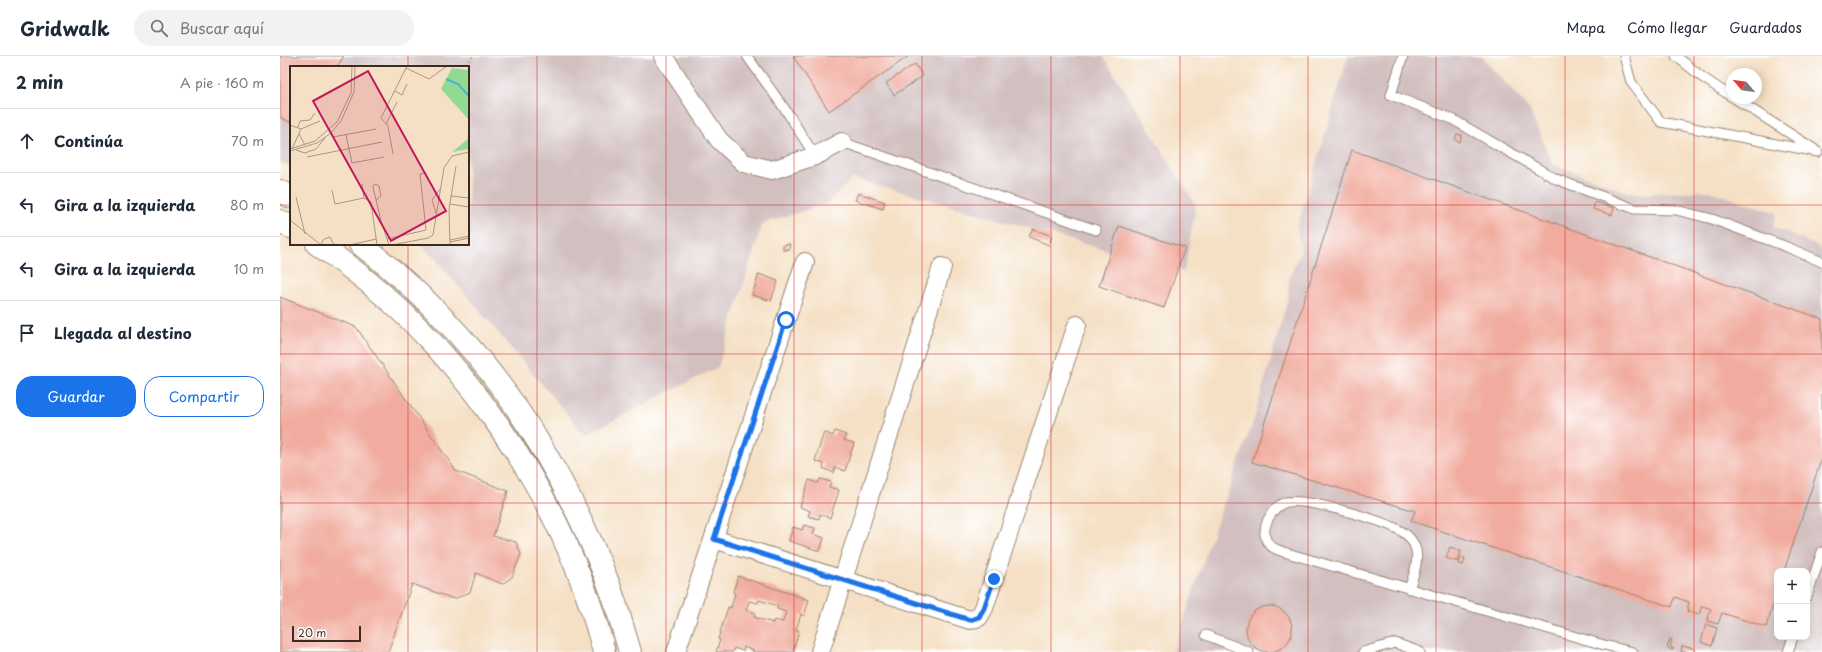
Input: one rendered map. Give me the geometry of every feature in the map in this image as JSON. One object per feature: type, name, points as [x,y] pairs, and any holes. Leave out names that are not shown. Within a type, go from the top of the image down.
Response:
[{"type":"main road","points":[[280,190],[290,197]]},
{"type":"main road","points":[[280,221],[290,226]]},
{"type":"main road","points":[[319,245],[337,257],[391,301],[448,360],[497,423],[534,481],[571,556],[597,623],[604,652]]},
{"type":"main road","points":[[361,245],[396,272],[445,318],[496,378],[542,446],[584,526],[608,581],[630,652]]},
{"type":"street","points":[[663,56],[719,140],[744,163],[772,170],[815,156],[842,142]]},
{"type":"street","points":[[676,652],[805,262]]},
{"type":"street","points":[[820,652],[942,267]]},
{"type":"street","points":[[714,539],[970,620],[979,617],[984,608],[1077,325]]},
{"type":"lane","points":[[747,56],[789,115],[815,156]]},
{"type":"lane","points":[[1403,56],[1390,95],[1452,119],[1556,179],[1635,209],[1676,210],[1712,219],[1787,247],[1822,262]]},
{"type":"lane","points":[[1624,56],[1631,82],[1661,122],[1820,153]]},
{"type":"lane","points":[[1676,56],[1702,77],[1726,92]]},
{"type":"lane","points":[[1744,104],[1820,153]]},
{"type":"lane","points":[[842,142],[1096,230]]},
{"type":"lane","points":[[1409,589],[1416,558],[1416,549],[1412,541],[1405,533],[1391,526],[1302,501],[1287,502],[1278,506],[1268,519],[1265,530],[1266,538],[1270,545],[1277,550],[1409,589],[1604,645],[1633,652]]},
{"type":"lane","points":[[1810,587],[1822,552]]},
{"type":"lane","points":[[1206,635],[1250,652]]},
{"type":"lane","points":[[1788,652],[1792,640]]},
{"type":"lane","points":[[1363,652],[1395,643],[1420,652]]},
{"type":"path","points":[[465,66],[473,56]]},
{"type":"shaded area","points":[[280,56],[1103,56],[1196,205],[1184,272],[853,178],[828,203],[762,224],[718,367],[585,435],[432,255],[420,245],[469,245],[469,66],[290,66],[290,167],[280,162]]},
{"type":"shaded area","points":[[1348,56],[1481,56],[1529,109],[1553,164],[1632,194],[1709,191],[1777,213],[1773,226],[1822,249],[1822,652],[1173,652],[1208,547],[1254,419],[1288,298],[1289,279],[1301,250],[1297,228]]},
{"type":"building","points":[[280,56],[344,56],[338,66],[290,66],[290,122],[280,117]]},
{"type":"building","points":[[793,56],[909,56],[829,111]]},
{"type":"building","points":[[915,64],[923,76],[894,95],[886,83]]},
{"type":"building","points":[[1457,134],[1462,135],[1460,142],[1455,140]]},
{"type":"building","points":[[1352,150],[1822,319],[1822,457],[1785,568],[1774,568],[1774,602],[1766,627],[1722,613],[1718,624],[1707,621],[1711,609],[1702,606],[1699,615],[1687,611],[1689,602],[1675,597],[1672,607],[1411,521],[1415,511],[1252,462]]},
{"type":"building","points":[[858,193],[885,202],[883,209],[855,200]]},
{"type":"building","points":[[1595,202],[1614,208],[1612,215],[1593,209]]},
{"type":"building","points":[[1119,226],[1185,248],[1164,308],[1099,286]]},
{"type":"building","points":[[1033,229],[1052,236],[1049,245],[1029,237]]},
{"type":"building","points":[[790,244],[789,249],[783,250],[783,245]]},
{"type":"building","points":[[759,274],[778,281],[771,301],[752,295]]},
{"type":"building","points":[[280,297],[356,327],[456,471],[508,491],[493,536],[516,542],[521,554],[512,577],[502,584],[476,573],[470,592],[454,599],[412,584],[388,652],[280,652]]},
{"type":"building","points":[[835,431],[846,435],[844,440],[854,443],[845,471],[835,467],[834,473],[823,468],[824,464],[815,461],[824,432],[833,436]]},
{"type":"building","points":[[820,479],[831,482],[829,487],[839,490],[830,518],[820,514],[819,519],[808,516],[810,511],[800,507],[809,480],[818,483]]},
{"type":"building","points":[[804,525],[815,528],[813,534],[824,538],[820,551],[789,541],[793,527],[802,530]]},
{"type":"building","points":[[1450,547],[1461,551],[1458,562],[1446,558]]},
{"type":"building","points":[[1461,557],[1465,558],[1463,565],[1459,564]]},
{"type":"building","points":[[738,576],[809,600],[804,616],[801,614],[796,630],[799,631],[793,652],[753,652],[754,651],[744,647],[743,651],[734,648],[733,652],[716,652],[720,640],[718,639],[728,607],[731,608],[735,593],[733,592]],"holes":[[[759,600],[778,606],[777,609],[786,612],[783,622],[774,620],[773,623],[754,617],[755,613],[746,610],[749,601],[758,603]]]},
{"type":"building","points":[[1269,606],[1282,610],[1288,616],[1292,629],[1288,642],[1282,648],[1269,652],[1256,648],[1250,642],[1246,629],[1250,616],[1256,610]]},
{"type":"building","points":[[1706,624],[1717,628],[1712,646],[1701,642]]},
{"type":"building","points":[[1670,639],[1672,640],[1670,647],[1673,648],[1673,650],[1667,648]]},
{"type":"building","points":[[1682,646],[1695,649],[1694,652],[1681,652]]},
{"type":"route","points":[[786,320],[714,539],[970,620],[979,617],[984,608],[994,579]]}]
